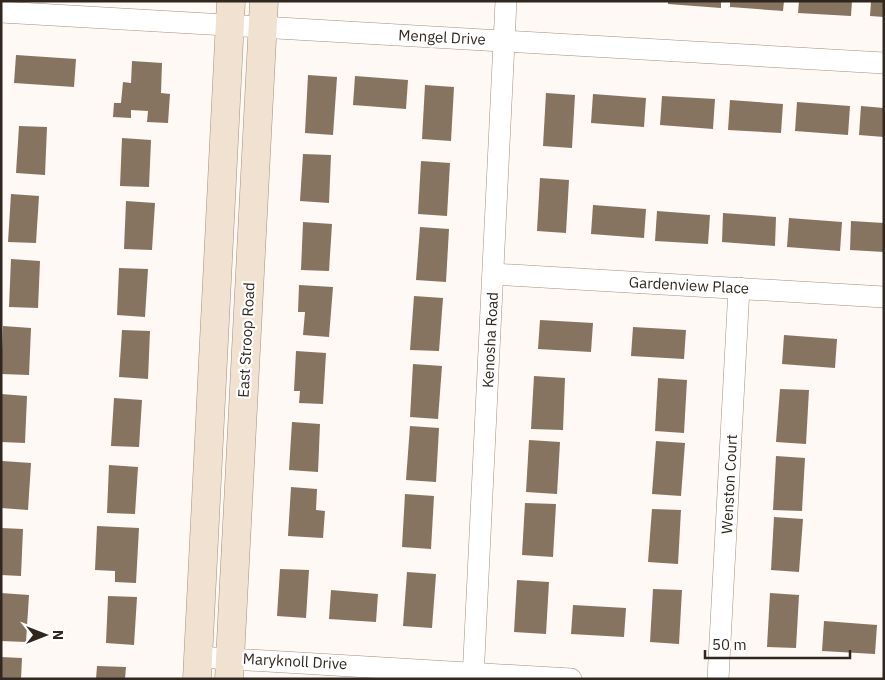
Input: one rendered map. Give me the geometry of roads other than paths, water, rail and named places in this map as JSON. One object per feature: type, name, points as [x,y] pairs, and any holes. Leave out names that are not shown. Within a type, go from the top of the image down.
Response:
[{"type":"main road","points":[[197,668],[230,13]]},
{"type":"main road","name":"East Stroop Road","points":[[229,668],[264,14]]},
{"type":"street","name":"Kenosha Road","points":[[473,676],[506,1]]},
{"type":"street","name":"Mengel Drive","points":[[1,12],[264,14],[504,41],[884,63]]},
{"type":"street","name":"Gardenview Place","points":[[493,274],[884,297]]},
{"type":"street","name":"Wenston Court","points":[[718,679],[739,288]]},
{"type":"street","name":"Maryknoll Drive","points":[[197,668],[571,679]]}]
